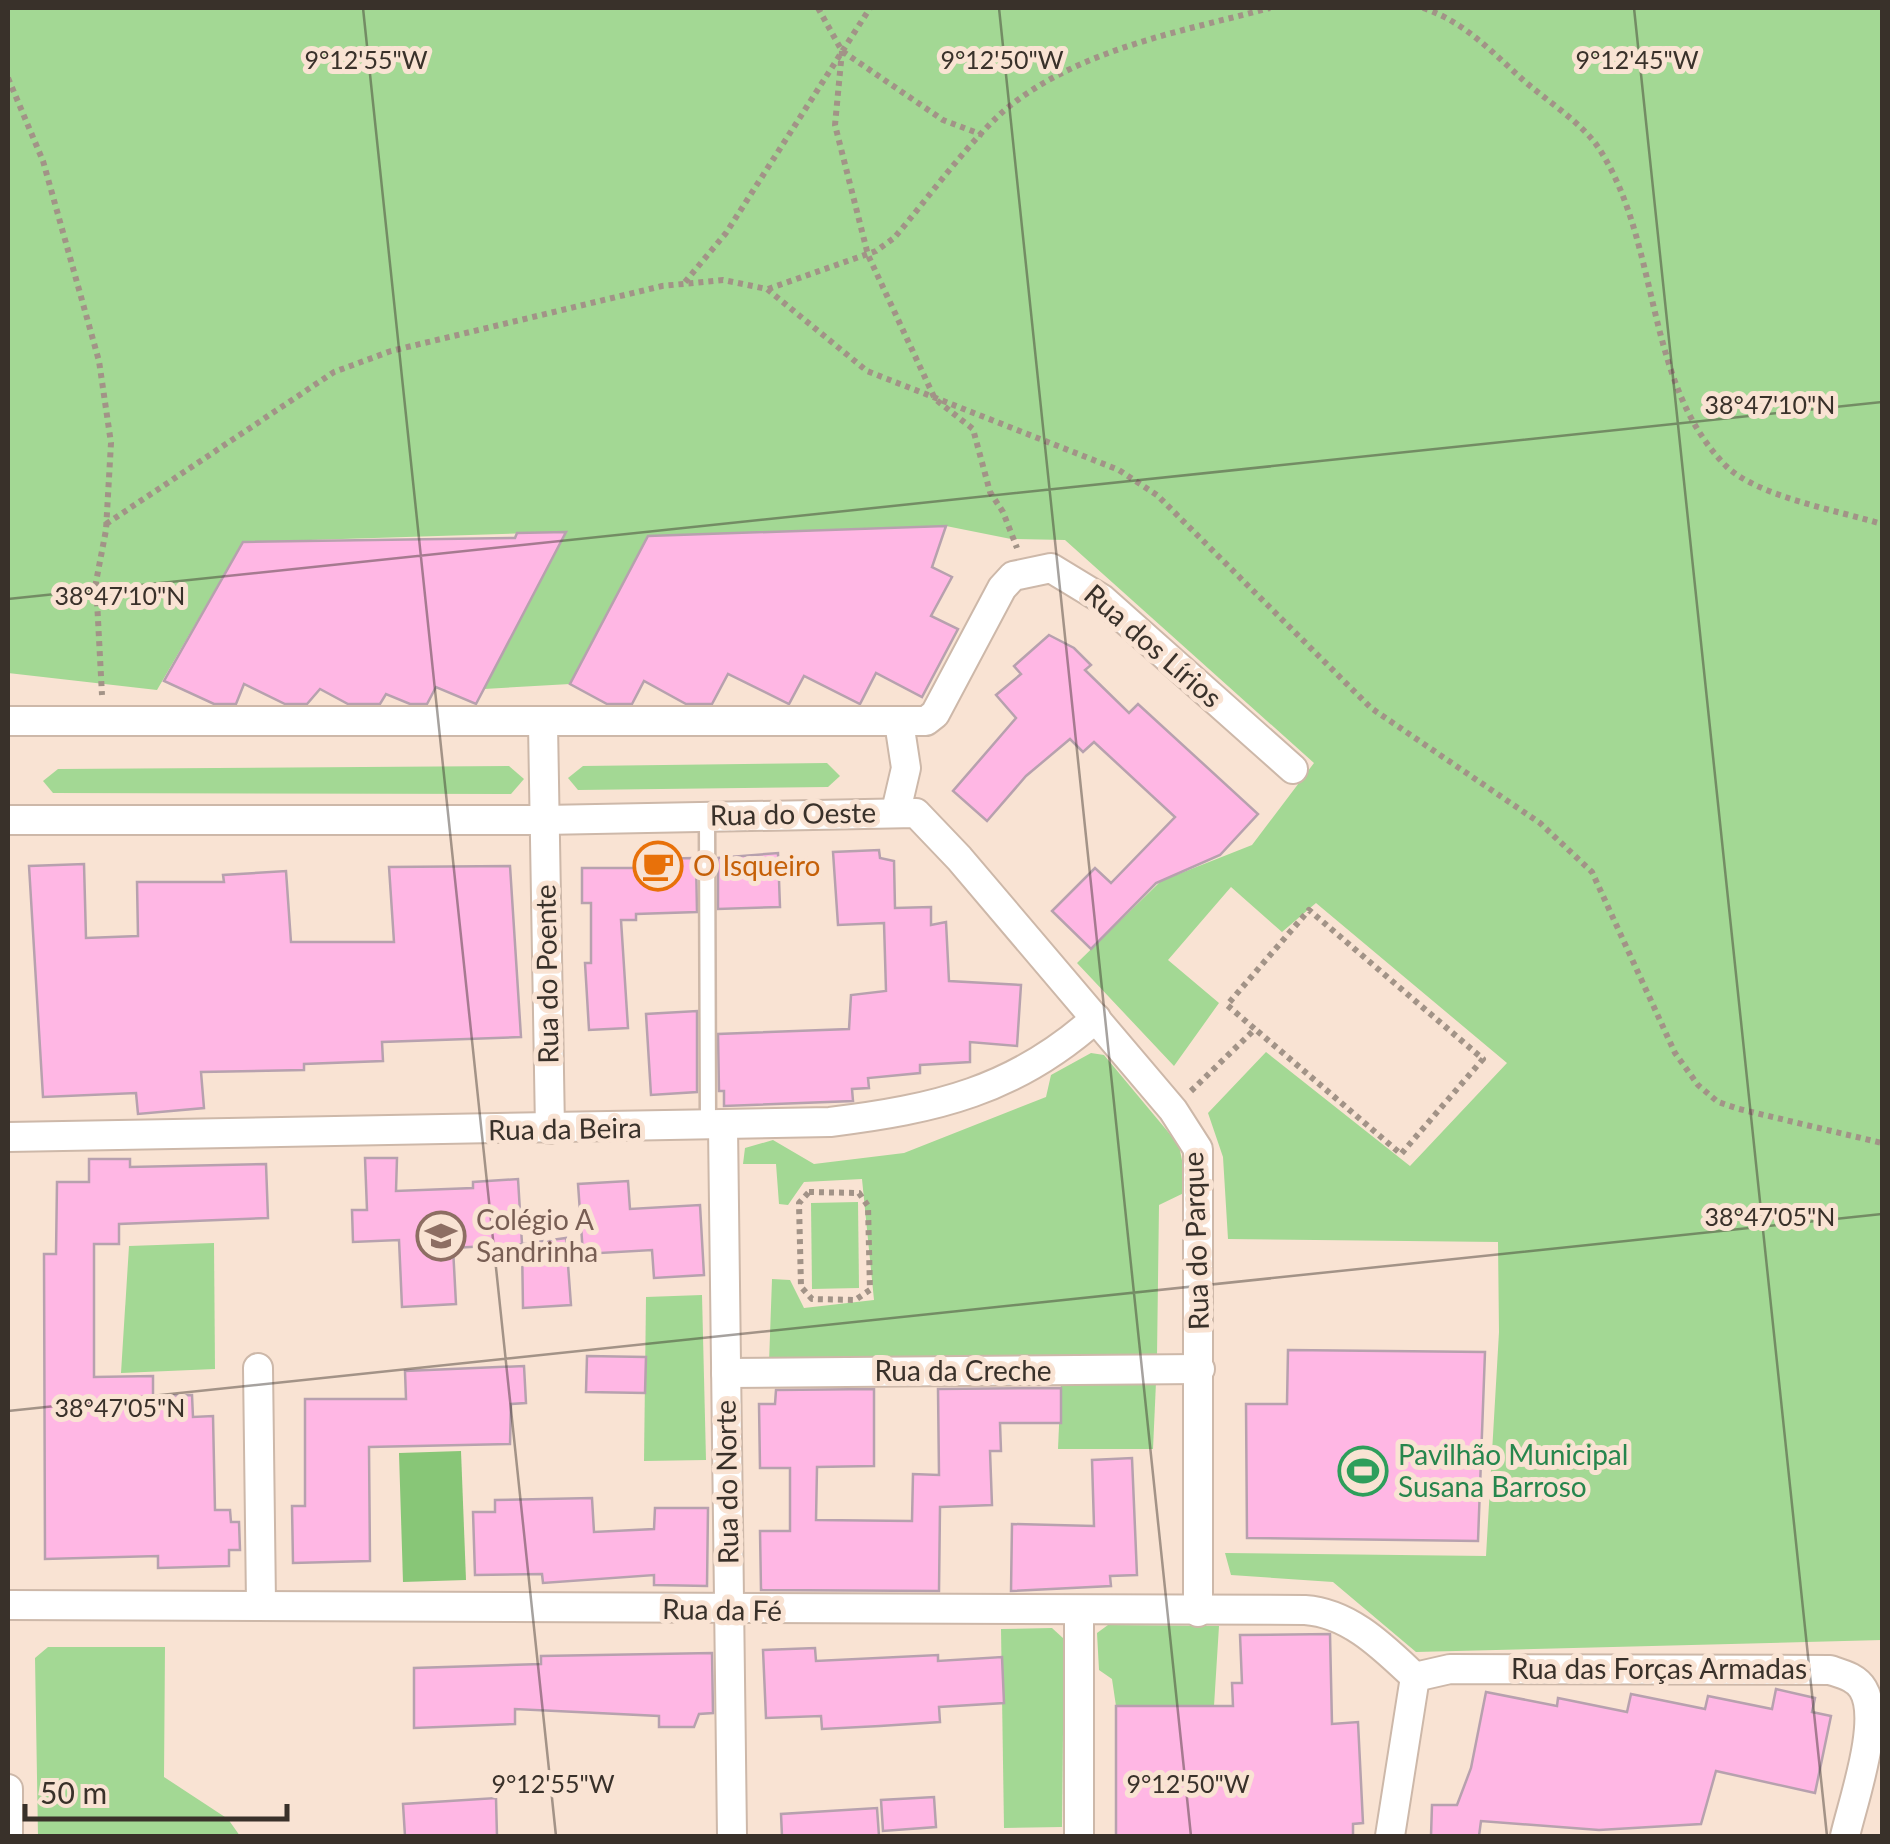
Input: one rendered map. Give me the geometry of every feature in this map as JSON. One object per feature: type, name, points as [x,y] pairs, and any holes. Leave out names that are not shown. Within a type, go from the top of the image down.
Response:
[{"type":"street","name":"Rua dos Lírios","points":[[1026,572],[1051,568],[1102,599],[1293,769]]},
{"type":"street","points":[[8,721],[926,721],[936,714],[1002,588],[1013,576],[1026,572]]},
{"type":"street","name":"Rua do Oeste","points":[[8,820],[544,820],[896,811],[906,768],[899,722]]},
{"type":"street","points":[[543,724],[544,820]]},
{"type":"street","name":"Rua do Parque","points":[[896,811],[916,813],[932,828],[1173,1110],[1198,1149],[1198,1612]]},
{"type":"street","name":"Rua do Poente","points":[[544,820],[550,1128]]},
{"type":"street","name":"Rua da Beira","points":[[8,1137],[830,1122],[948,1102],[1040,1062],[1096,1018]]},
{"type":"street","name":"Rua do Norte","points":[[716,1127],[726,1373],[732,1836]]},
{"type":"street","points":[[258,1368],[261,1603]]},
{"type":"street","name":"Rua da Creche","points":[[726,1373],[1200,1369]]},
{"type":"street","name":"Rua da Fé","points":[[8,1606],[261,1603],[728,1611],[1319,1611],[1362,1632],[1415,1677]]},
{"type":"street","points":[[1079,1612],[1079,1836]]},
{"type":"street","name":"Rua das Forças Armadas","points":[[1415,1677],[1450,1669],[1830,1670],[1850,1676],[1862,1687],[1870,1723],[1845,1836]]},
{"type":"street","points":[[1390,1836],[1415,1677]]},
{"type":"street","points":[[8,1789],[8,1836]]},
{"type":"lane","points":[[707,816],[716,1127]]},
{"type":"path","points":[[818,8],[842,51],[943,120],[983,135]]},
{"type":"path","points":[[684,283],[726,233],[870,8]]},
{"type":"path","points":[[767,289],[868,254],[894,238],[1008,106],[1042,84],[1121,48],[1270,8]]},
{"type":"path","points":[[1424,8],[1466,29],[1599,148],[1622,199],[1683,402],[1700,434],[1729,469],[1766,489],[1882,524]]},
{"type":"path","points":[[842,51],[835,125],[868,254],[935,399],[973,429],[990,492],[1003,512],[1026,572]]},
{"type":"path","points":[[8,78],[43,161],[98,361],[111,443],[106,530],[96,582],[102,722]]},
{"type":"path","points":[[1309,910],[1482,1058],[1401,1154],[1255,1029],[1227,1005],[1228,999],[1309,910]]},
{"type":"path","points":[[1173,1110],[1255,1029]]},
{"type":"path","points":[[809,1192],[858,1193],[868,1206],[870,1290],[855,1300],[812,1299],[801,1287],[799,1203],[809,1192]]},
{"type":"green space","points":[[8,8],[1882,8],[1882,1640],[1416,1652],[1333,1582],[1231,1575],[1225,1553],[1486,1556],[1499,1332],[1498,1242],[1228,1239],[1223,1157],[1208,1113],[1266,1052],[1410,1166],[1507,1063],[1316,903],[1282,932],[1231,887],[1168,960],[1219,1003],[1174,1066],[1077,963],[1161,881],[1252,845],[1314,763],[1065,540],[1011,539],[946,526],[648,536],[570,684],[484,689],[565,532],[243,542],[157,690],[8,673]]},
{"type":"green space","points":[[827,763],[840,776],[828,787],[578,790],[568,778],[583,766]]},
{"type":"green space","points":[[509,766],[524,779],[511,794],[53,793],[43,781],[58,769]]},
{"type":"green space","points":[[1091,1053],[1104,1055],[1179,1145],[1188,1191],[1159,1205],[1157,1356],[769,1363],[772,1279],[790,1280],[804,1308],[874,1300],[862,1179],[804,1182],[788,1205],[779,1204],[776,1164],[743,1164],[745,1148],[773,1140],[814,1164],[904,1153],[1046,1097],[1051,1075]]},
{"type":"green space","points":[[858,1202],[859,1288],[812,1289],[811,1203]]},
{"type":"green space","points":[[214,1243],[215,1369],[121,1373],[129,1246]]},
{"type":"green space","points":[[702,1295],[706,1460],[644,1461],[646,1297]]},
{"type":"green space","points":[[1061,1380],[1156,1382],[1153,1449],[1058,1449]]},
{"type":"green space","points":[[461,1451],[466,1580],[403,1582],[399,1453]]},
{"type":"green space","points":[[1108,1625],[1219,1626],[1214,1706],[1116,1706],[1112,1679],[1099,1670],[1097,1633]]},
{"type":"green space","points":[[1052,1628],[1064,1639],[1062,1827],[1004,1828],[1001,1629]]},
{"type":"green space","points":[[48,1647],[165,1647],[164,1777],[228,1819],[240,1836],[38,1836],[35,1658]]},
{"type":"building","points":[[946,526],[932,567],[952,577],[931,616],[958,629],[922,697],[876,673],[860,704],[804,676],[789,704],[728,674],[712,704],[686,704],[644,681],[632,704],[607,704],[570,684],[648,536]]},
{"type":"building","points":[[566,532],[476,704],[436,687],[427,704],[410,704],[386,694],[380,704],[348,704],[320,689],[307,704],[285,704],[244,684],[236,704],[214,704],[164,681],[243,542],[515,538],[517,533]]},
{"type":"building","points":[[1049,635],[1074,648],[1091,665],[1085,670],[1129,713],[1138,704],[1258,814],[1220,855],[1156,883],[1091,949],[1052,911],[1095,868],[1111,883],[1175,817],[1094,742],[1083,752],[1070,739],[1026,776],[987,821],[953,791],[1016,718],[996,695],[1021,674],[1014,666]]},
{"type":"building","points":[[879,850],[880,858],[894,861],[895,908],[931,907],[931,925],[946,922],[949,981],[1021,985],[1017,1046],[970,1042],[970,1062],[920,1065],[920,1073],[868,1078],[869,1088],[852,1089],[853,1101],[724,1106],[724,1091],[719,1091],[718,1034],[849,1029],[851,995],[886,991],[884,923],[838,925],[833,852]]},
{"type":"building","points":[[778,853],[780,907],[718,909],[718,858]]},
{"type":"building","points":[[696,858],[697,912],[636,914],[636,920],[621,920],[628,1028],[589,1030],[585,963],[591,963],[591,903],[582,903],[582,868],[642,868],[642,859]]},
{"type":"building","points":[[84,864],[86,938],[138,936],[137,882],[224,882],[223,875],[286,871],[291,942],[394,942],[389,867],[510,866],[521,1037],[382,1042],[383,1061],[304,1064],[304,1070],[201,1072],[204,1108],[138,1114],[136,1093],[43,1097],[29,866]]},
{"type":"building","points":[[697,1011],[697,1092],[651,1095],[646,1014]]},
{"type":"building","points":[[365,1158],[397,1158],[396,1191],[473,1188],[473,1182],[518,1179],[522,1244],[453,1248],[456,1304],[402,1307],[399,1240],[353,1242],[352,1210],[367,1210]]},
{"type":"building","points":[[89,1159],[130,1159],[130,1167],[266,1164],[268,1218],[119,1224],[119,1244],[94,1244],[94,1377],[153,1376],[153,1396],[192,1395],[193,1417],[213,1416],[215,1510],[230,1510],[231,1522],[239,1522],[240,1550],[229,1550],[229,1566],[158,1568],[158,1556],[45,1559],[44,1254],[56,1254],[57,1182],[89,1182]]},
{"type":"building","points":[[628,1181],[630,1209],[700,1205],[704,1275],[654,1278],[652,1250],[583,1254],[578,1184]]},
{"type":"building","points":[[566,1238],[571,1305],[523,1308],[522,1244]]},
{"type":"building","name":"Pavilhão Municipal Susana Barroso","points":[[1288,1350],[1485,1352],[1478,1541],[1247,1538],[1246,1404],[1287,1404]]},
{"type":"building","points":[[587,1356],[646,1357],[645,1393],[586,1392]]},
{"type":"building","points":[[524,1366],[526,1403],[511,1404],[510,1444],[369,1447],[370,1561],[293,1563],[292,1506],[305,1506],[305,1399],[406,1399],[405,1371]]},
{"type":"building","points":[[1061,1388],[1061,1423],[1000,1423],[1001,1451],[990,1451],[992,1505],[940,1507],[939,1591],[761,1590],[760,1531],[790,1531],[790,1468],[760,1468],[759,1404],[775,1404],[776,1390],[874,1389],[874,1466],[817,1467],[816,1520],[912,1521],[913,1474],[939,1475],[938,1389]]},
{"type":"building","points":[[1132,1458],[1137,1575],[1110,1576],[1111,1586],[1011,1591],[1012,1524],[1094,1526],[1092,1460]]},
{"type":"building","points":[[592,1498],[594,1532],[654,1529],[655,1508],[708,1508],[707,1586],[654,1585],[654,1575],[543,1583],[542,1574],[475,1575],[473,1512],[495,1512],[495,1500]]},
{"type":"building","points":[[1330,1634],[1332,1724],[1358,1722],[1363,1823],[1353,1824],[1353,1836],[1116,1836],[1116,1706],[1233,1706],[1232,1683],[1242,1683],[1240,1635]]},
{"type":"building","points":[[815,1648],[816,1661],[938,1655],[938,1661],[1002,1657],[1004,1703],[939,1707],[940,1722],[880,1726],[822,1729],[821,1716],[766,1718],[763,1650]]},
{"type":"building","points":[[712,1653],[713,1713],[699,1714],[694,1727],[659,1727],[659,1716],[515,1709],[515,1724],[414,1728],[414,1668],[541,1664],[541,1656]]},
{"type":"building","points":[[1776,1689],[1815,1698],[1812,1712],[1831,1716],[1815,1793],[1716,1771],[1701,1824],[1599,1830],[1481,1821],[1479,1836],[1431,1836],[1432,1805],[1457,1805],[1471,1768],[1486,1692],[1557,1706],[1558,1698],[1627,1712],[1631,1694],[1705,1709],[1708,1696],[1772,1709]]},
{"type":"building","points":[[934,1797],[936,1827],[883,1831],[881,1800]]},
{"type":"building","points":[[496,1798],[497,1836],[405,1836],[403,1804]]},
{"type":"building","points":[[877,1808],[879,1836],[782,1836],[781,1814]]},
{"type":"place","name":"O Isqueiro","points":[[658,866]]},
{"type":"place","name":"Colégio A Sandrinha","points":[[441,1236]]},
{"type":"place","name":"Pavilhão Municipal Susana Barroso","points":[[1363,1471]]}]
